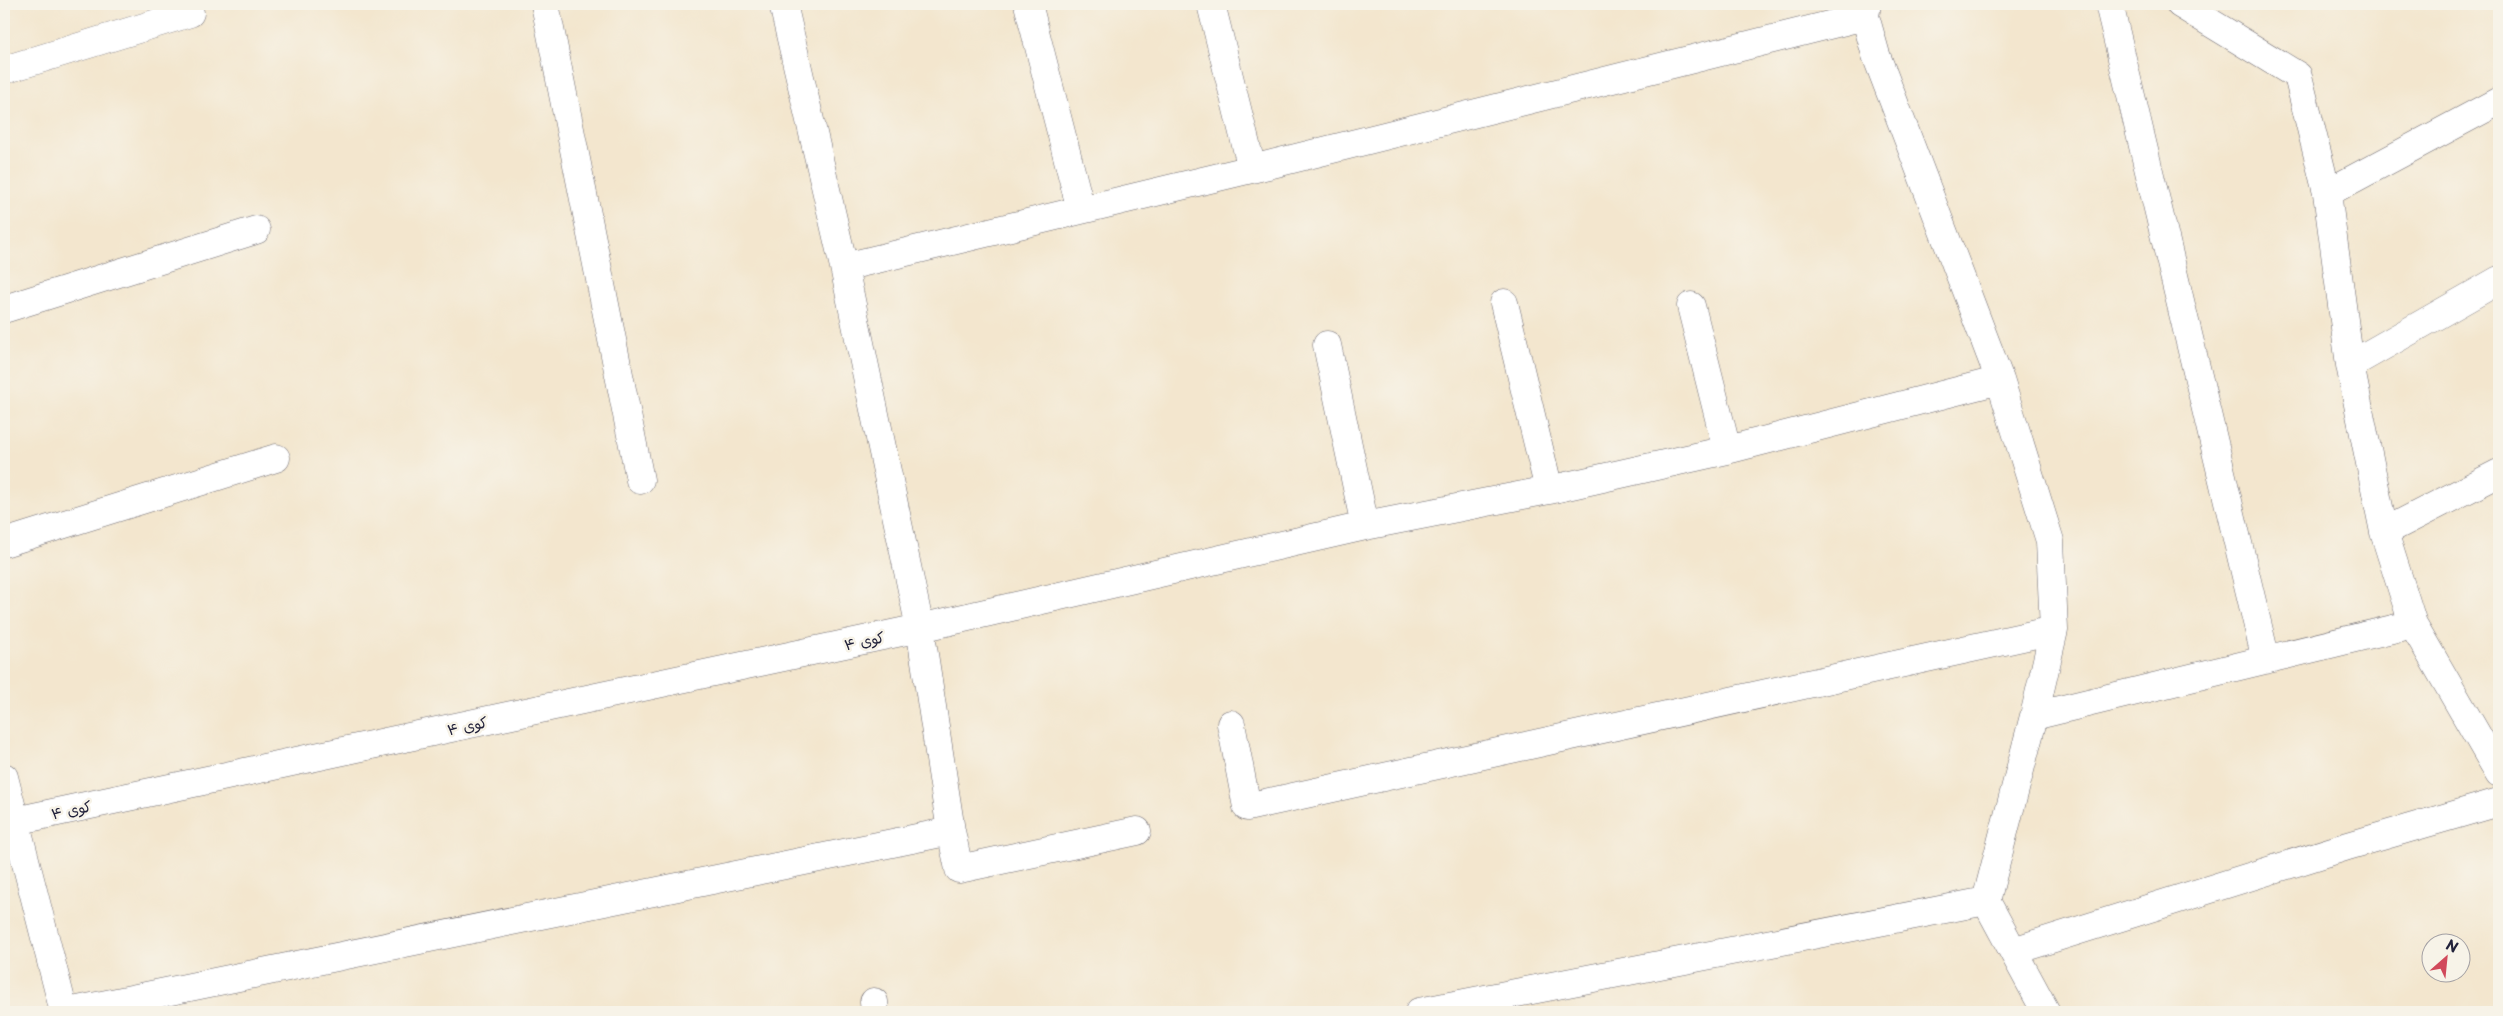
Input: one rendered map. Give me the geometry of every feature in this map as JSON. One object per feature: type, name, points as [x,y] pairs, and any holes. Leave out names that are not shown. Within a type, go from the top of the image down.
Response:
[{"type":"street","points":[[545,4],[640,480]]},
{"type":"street","points":[[783,4],[844,267],[920,628],[951,831],[960,869],[1137,831]]},
{"type":"street","points":[[1028,4],[1080,210]]},
{"type":"street","points":[[1212,4],[1252,169]]},
{"type":"street","points":[[2109,4],[2266,660]]},
{"type":"street","points":[[2180,4],[2298,76],[2327,193],[2350,365],[2384,532],[2413,624],[2499,773]]},
{"type":"street","points":[[844,267],[1252,169],[1866,10],[1876,55],[2000,380],[2050,541],[2054,630],[2034,716],[1986,900],[2046,1012]]},
{"type":"street","points":[[4,70],[190,13]]},
{"type":"street","points":[[2327,193],[2499,101]]},
{"type":"street","points":[[4,309],[256,230]]},
{"type":"street","points":[[2350,365],[2499,280]]},
{"type":"street","points":[[1504,303],[1549,490]]},
{"type":"street","points":[[1691,306],[1727,450]]},
{"type":"street","points":[[1326,345],[1365,526]]},
{"type":"street","name":"کوی ۴","points":[[15,821],[920,628],[1365,526],[1549,490],[1727,450],[2000,380]]},
{"type":"street","points":[[4,543],[276,458]]},
{"type":"street","points":[[2384,532],[2499,473]]},
{"type":"street","points":[[2034,716],[2413,624]]},
{"type":"street","points":[[1231,724],[1246,807],[2054,630]]},
{"type":"street","points":[[4,777],[64,1012]]},
{"type":"street","points":[[2013,950],[2348,846],[2499,802]]},
{"type":"street","points":[[68,1012],[951,831]]},
{"type":"street","points":[[1419,1012],[1986,900]]}]
